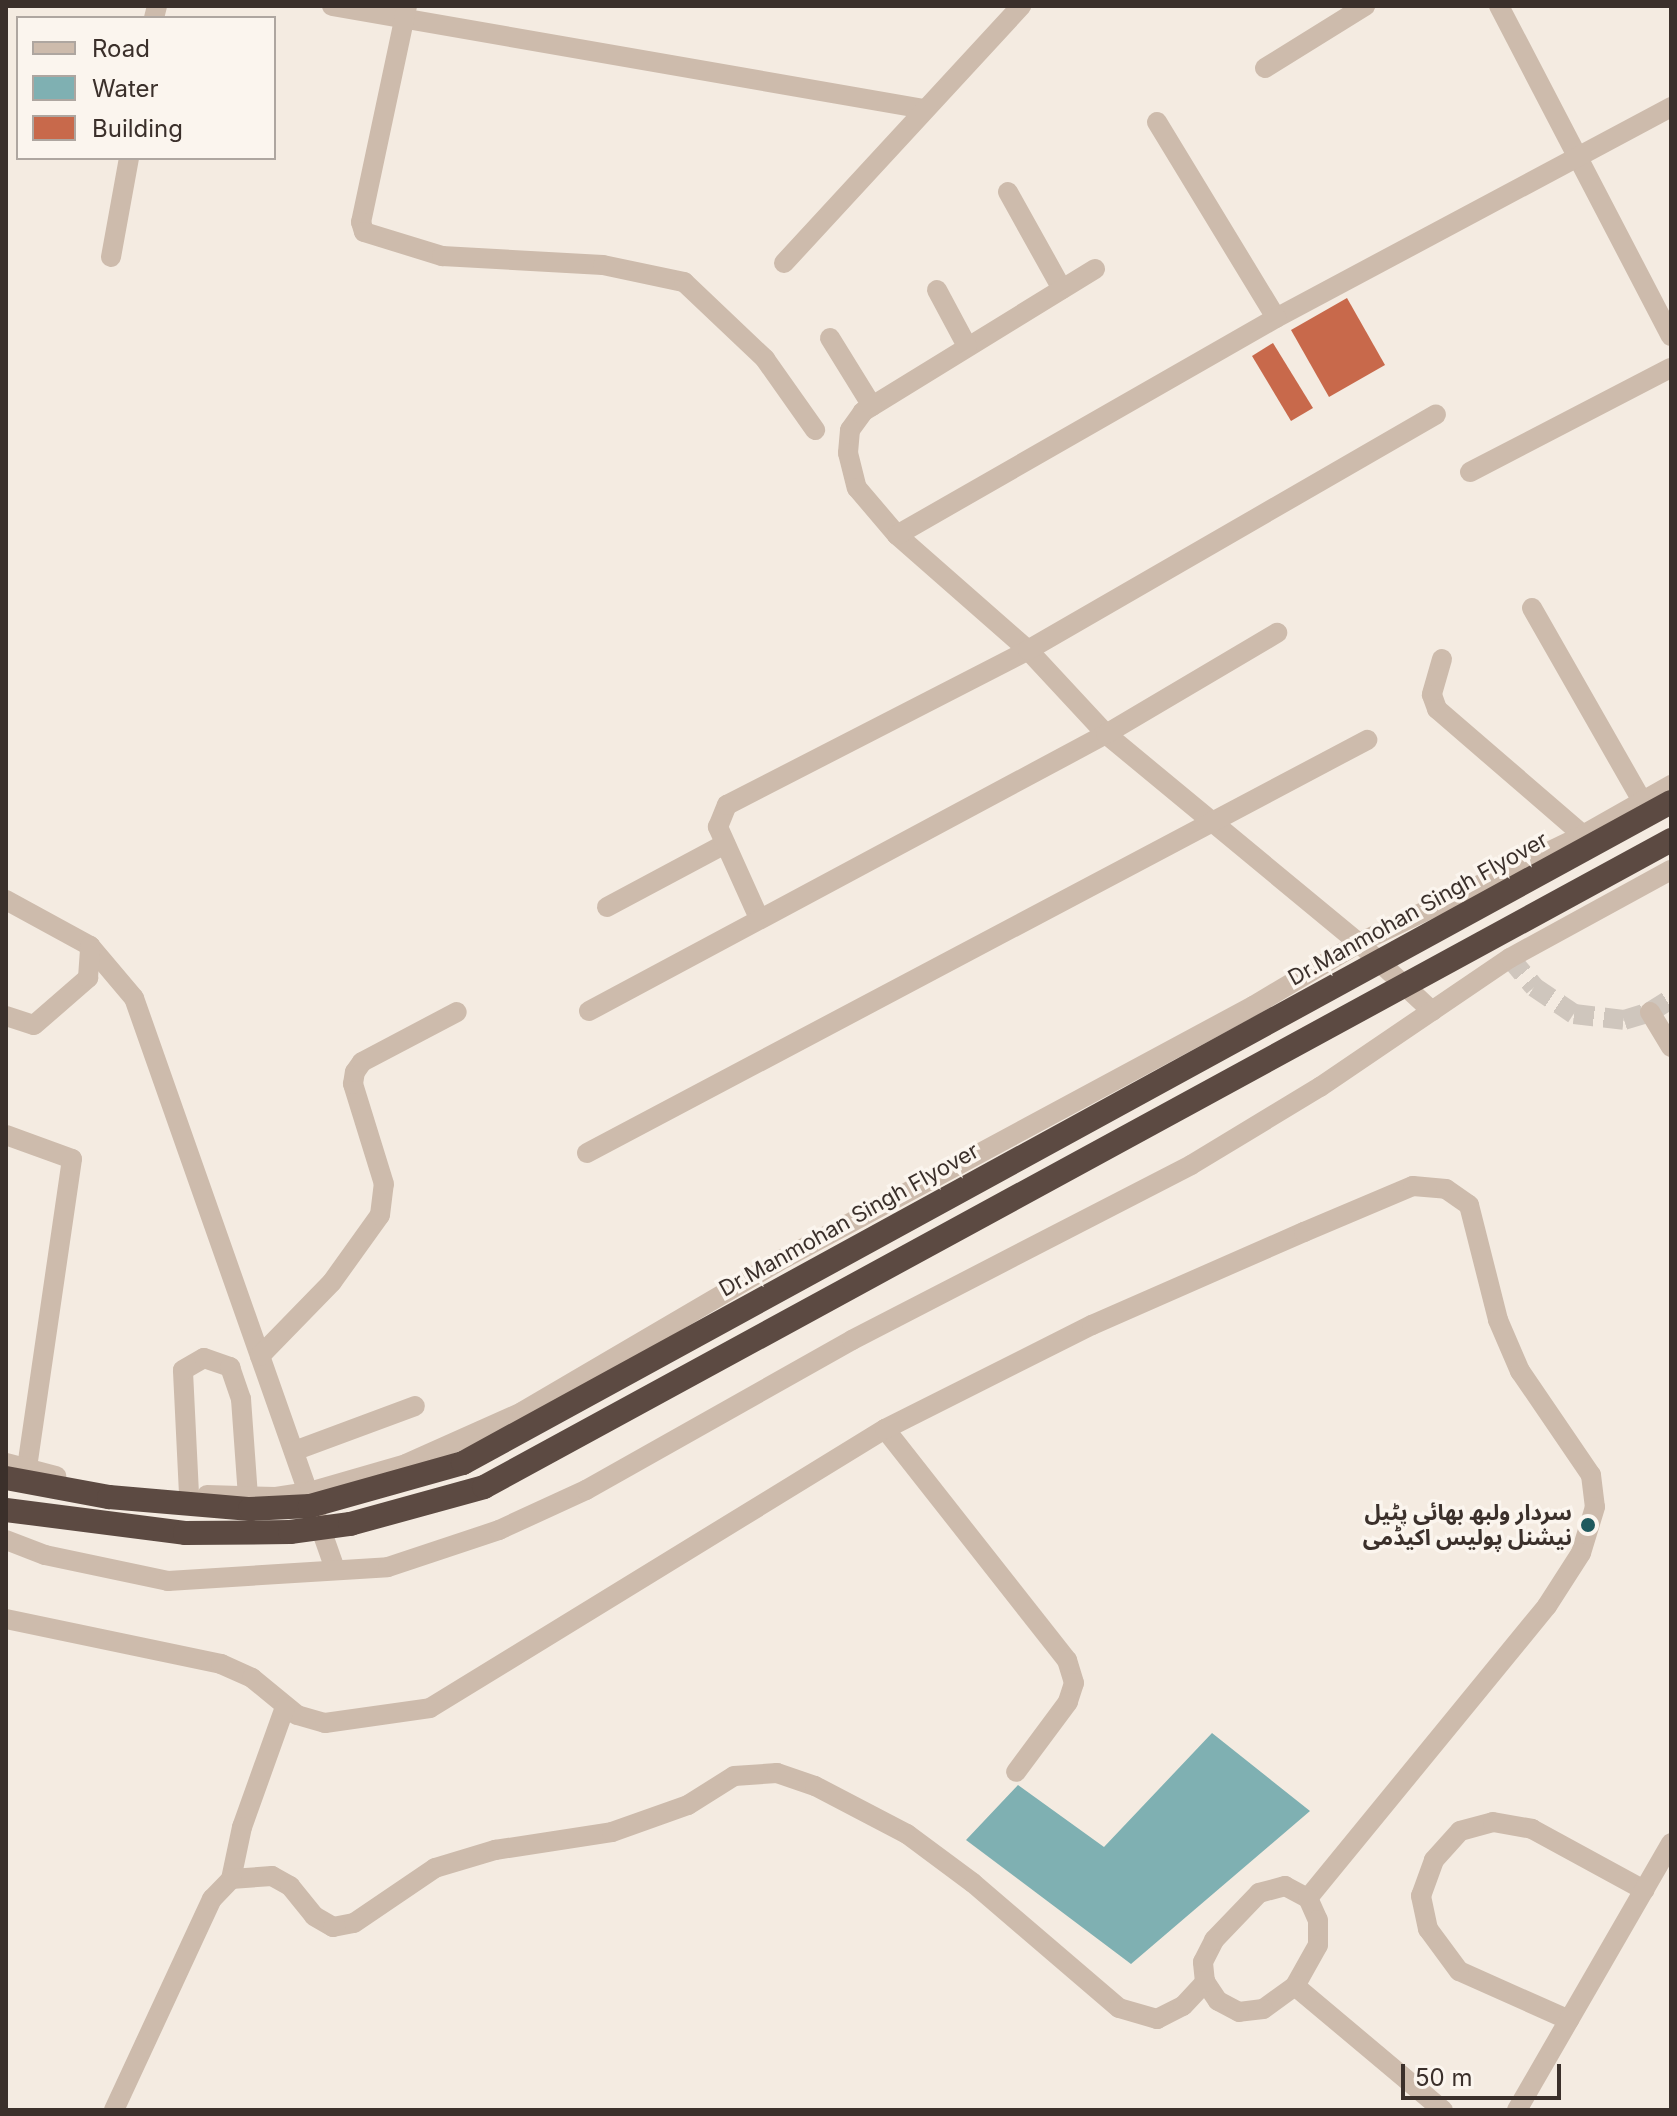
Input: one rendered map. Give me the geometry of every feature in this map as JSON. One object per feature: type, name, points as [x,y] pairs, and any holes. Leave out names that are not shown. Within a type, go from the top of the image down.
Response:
[{"type":"highway","name":"Dr.Manmohan Singh Flyover","points":[[16,1474],[109,1497],[250,1509],[310,1506],[463,1463],[1671,802]]},
{"type":"highway","points":[[6,1510],[185,1533],[290,1532],[350,1524],[484,1487],[1671,840]]},
{"type":"street","points":[[332,6],[406,11],[924,109]]},
{"type":"street","points":[[784,263],[1021,6]]},
{"type":"street","points":[[1265,68],[1365,6]]},
{"type":"street","points":[[1499,6],[1580,156],[1671,336]]},
{"type":"street","points":[[406,11],[363,207],[364,232],[442,256],[603,265],[684,282],[765,359],[815,430]]},
{"type":"street","points":[[897,535],[1276,318],[1671,107]]},
{"type":"street","points":[[1157,122],[1276,318]]},
{"type":"street","points":[[111,257],[129,160]]},
{"type":"street","points":[[1008,192],[1062,289]]},
{"type":"street","points":[[1095,269],[872,406],[850,430],[848,453],[857,488],[897,535],[1028,650],[1106,734],[1359,943],[1432,1011]]},
{"type":"street","points":[[937,290],[967,346]]},
{"type":"street","points":[[830,338],[872,406]]},
{"type":"street","points":[[1470,472],[1671,368]]},
{"type":"street","points":[[758,916],[718,827],[727,805],[1028,650],[1436,414]]},
{"type":"street","points":[[1532,608],[1642,801]]},
{"type":"street","points":[[589,1011],[758,916],[1106,734],[1277,633]]},
{"type":"street","points":[[1442,659],[1432,695],[1437,709],[1583,835]]},
{"type":"street","points":[[587,1153],[1208,821],[1367,740]]},
{"type":"street","points":[[6,1463],[16,1474],[189,1494],[248,1496],[309,1492],[406,1464],[522,1412],[785,1258],[1253,1006],[1359,943],[1583,835],[1671,785]]},
{"type":"street","points":[[607,907],[725,844]]},
{"type":"street","points":[[6,1540],[45,1555],[168,1581],[388,1567],[554,1507],[852,1340],[1191,1165],[1510,958],[1671,870]]},
{"type":"street","points":[[6,900],[90,946],[134,998],[335,1569]]},
{"type":"street","points":[[6,1016],[34,1025],[88,978],[90,946]]},
{"type":"street","points":[[260,1356],[324,1292],[380,1215],[384,1184],[353,1084],[355,1072],[362,1062],[457,1012]]},
{"type":"street","points":[[1650,1012],[1671,1047]]},
{"type":"street","points":[[6,1135],[72,1159],[16,1474]]},
{"type":"street","points":[[6,1619],[221,1664],[252,1678],[285,1707],[325,1723],[430,1708],[885,1429],[1092,1325],[1413,1186],[1446,1189],[1469,1205],[1498,1320],[1520,1371],[1591,1475],[1595,1507],[1581,1553],[1547,1606],[1308,1898]]},
{"type":"street","points":[[189,1494],[183,1370],[204,1358],[230,1367],[241,1399],[248,1496]]},
{"type":"street","points":[[294,1451],[415,1406]]},
{"type":"street","points":[[885,1429],[1067,1660],[1074,1683],[1068,1702],[1016,1772]]},
{"type":"street","points":[[114,2110],[212,1899],[231,1879],[242,1827],[285,1707]]},
{"type":"street","points":[[231,1879],[272,1876],[290,1886],[314,1916],[333,1927],[344,1925],[435,1868],[495,1850],[612,1832],[688,1805],[734,1776],[777,1773],[815,1786],[907,1834],[973,1883],[1119,2008],[1157,2019],[1183,2006],[1205,1982]]},
{"type":"street","points":[[1569,2020],[1459,1971],[1428,1929],[1421,1896],[1434,1860],[1460,1831],[1493,1822],[1532,1829],[1644,1890]]},
{"type":"street","points":[[1517,2110],[1671,1843]]},
{"type":"street","points":[[1285,1886],[1308,1898],[1318,1920],[1318,1945],[1295,1986],[1263,2009],[1239,2012],[1218,2001],[1205,1982],[1203,1962],[1214,1940],[1259,1893],[1285,1886]]},
{"type":"street","points":[[1295,1986],[1443,2110]]},
{"type":"water","points":[[1212,1733],[1310,1811],[1131,1964],[966,1840],[1018,1785],[1104,1847]]},
{"type":"building","points":[[1347,298],[1385,365],[1329,397],[1291,330]]},
{"type":"building","points":[[1273,343],[1313,408],[1291,421],[1252,356]]},
{"type":"tunnel","points":[[1510,958],[1534,987],[1574,1014],[1624,1020],[1650,1012],[1671,999]]},
{"type":"place","name":"سردار ولبھ بھائی پٹیل نیشنل پولیس اکیڈمی","points":[[1588,1525]]}]
